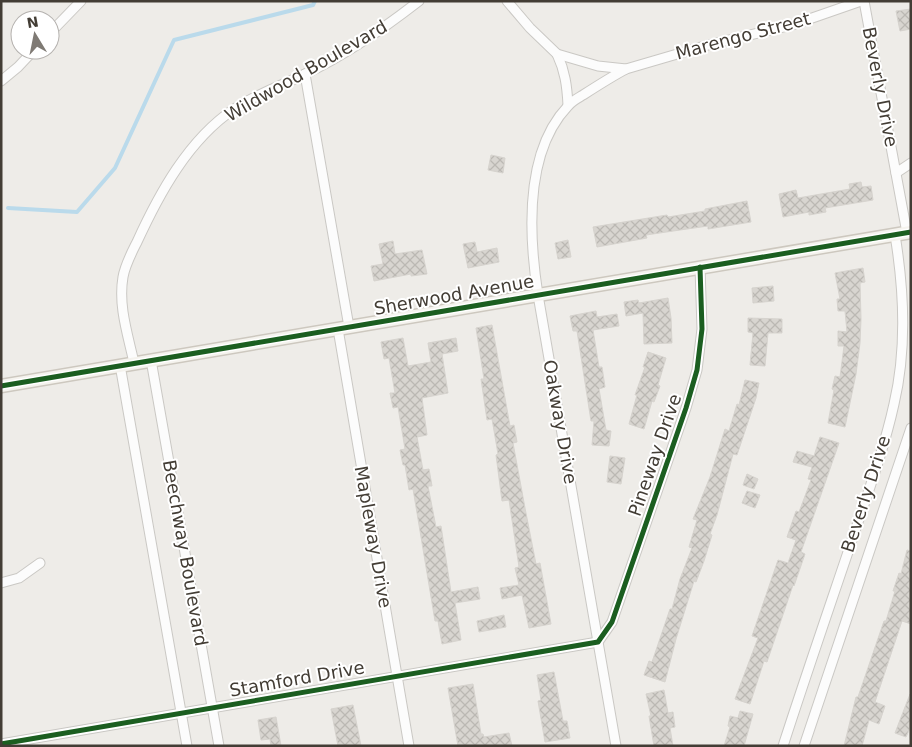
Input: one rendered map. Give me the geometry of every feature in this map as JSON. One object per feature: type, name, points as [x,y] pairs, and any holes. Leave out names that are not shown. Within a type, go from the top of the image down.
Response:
[{"type":"street","points":[[60,23],[81,1]]},
{"type":"street","name":"Wildwood Boulevard","points":[[134,363],[122,303],[122,279],[145,224],[163,191],[187,155],[206,133],[226,116],[254,97],[305,74],[366,40],[419,1]]},
{"type":"street","name":"Marengo Street","points":[[507,1],[530,28],[557,54],[566,77],[568,105],[626,69],[708,45],[792,25],[862,1]]},
{"type":"street","name":"Beverly Drive","points":[[783,746],[880,456],[894,404],[900,363],[903,318],[898,257],[904,233],[896,173],[862,1]]},
{"type":"street","name":"Marengo Street","points":[[557,54],[598,66],[626,69]]},
{"type":"street","points":[[1,81],[25,60]]},
{"type":"street","name":"Mapleway Drive","points":[[305,74],[409,746]]},
{"type":"street","name":"Oakway Drive","points":[[568,105],[548,135],[535,181],[531,216],[532,240],[538,295],[616,746]]},
{"type":"street","points":[[896,173],[911,163]]},
{"type":"street","name":"Sherwood Avenue","points":[[1,386],[904,233]]},
{"type":"street","name":"Pineway Drive","points":[[598,642],[612,622],[689,398],[700,348],[700,267]]},
{"type":"street","name":"Beechway Boulevard","points":[[151,360],[219,746]]},
{"type":"street","name":"Beechway Boulevard","points":[[120,365],[187,746]]},
{"type":"street","name":"Beverly Drive","points":[[804,746],[911,428]]},
{"type":"street","points":[[1,583],[19,578],[40,563]]},
{"type":"street","name":"Stamford Drive","points":[[1,744],[27,742],[598,642]]},
{"type":"building","points":[[911,9],[911,29],[900,31],[896,11]]},
{"type":"building","points":[[491,155],[505,158],[503,173],[488,170]]},
{"type":"building","points":[[861,182],[862,187],[871,186],[873,200],[825,208],[826,212],[809,215],[809,212],[783,217],[779,194],[796,190],[798,198],[850,189],[849,184]]},
{"type":"building","points":[[747,201],[751,222],[708,229],[708,226],[646,235],[647,238],[597,247],[593,227],[705,211],[705,209]]},
{"type":"building","points":[[568,240],[571,257],[558,259],[555,243]]},
{"type":"building","points":[[393,241],[395,254],[422,250],[427,274],[411,276],[411,274],[374,281],[371,266],[383,264],[379,244]]},
{"type":"building","points":[[475,242],[477,252],[497,248],[499,262],[468,268],[463,244]]},
{"type":"building","points":[[863,268],[865,282],[860,283],[860,343],[856,374],[845,427],[828,423],[834,390],[832,389],[835,376],[840,377],[844,346],[838,346],[838,331],[847,332],[845,311],[838,311],[837,299],[840,299],[835,273]]},
{"type":"building","points":[[773,286],[774,301],[753,303],[752,288]]},
{"type":"building","points":[[668,298],[672,343],[644,344],[643,313],[626,316],[624,302],[638,300],[639,303]]},
{"type":"building","points":[[596,311],[597,317],[617,314],[619,326],[593,330],[599,367],[602,367],[605,387],[599,389],[606,430],[611,431],[609,446],[592,445],[594,421],[591,421],[577,331],[573,331],[570,316]]},
{"type":"building","points":[[748,318],[782,319],[782,333],[768,333],[765,366],[750,365],[753,333],[748,332]]},
{"type":"building","points":[[492,325],[510,426],[514,425],[517,442],[513,443],[536,564],[540,563],[551,624],[529,628],[522,595],[502,599],[500,588],[519,585],[515,568],[519,567],[509,500],[502,501],[496,455],[498,454],[492,419],[487,420],[481,379],[484,379],[476,328]]},
{"type":"building","points":[[403,338],[408,366],[431,362],[428,343],[456,338],[458,351],[442,354],[448,393],[422,398],[427,435],[417,437],[423,470],[429,469],[432,486],[428,486],[436,527],[441,526],[451,592],[478,587],[480,599],[455,603],[461,640],[442,644],[438,621],[435,621],[413,489],[409,490],[405,465],[403,465],[400,450],[405,449],[398,407],[393,408],[390,393],[395,393],[389,358],[384,359],[381,342]]},
{"type":"building","points":[[648,352],[666,358],[658,385],[660,386],[654,402],[652,401],[644,429],[629,424],[637,395],[635,395]]},
{"type":"building","points":[[745,380],[759,383],[756,398],[737,455],[733,454],[710,534],[712,535],[696,582],[694,581],[665,682],[644,675],[649,661],[652,662],[670,609],[672,609],[680,579],[692,548],[689,547],[697,520],[693,519],[710,477],[725,429],[729,431],[737,404],[739,405]]},
{"type":"building","points":[[820,437],[839,443],[801,552],[805,554],[767,662],[764,661],[750,704],[735,699],[758,638],[752,636],[778,560],[788,563],[796,540],[787,537],[796,511],[799,512],[811,480],[808,479],[812,467],[793,462],[797,451],[814,456]]},
{"type":"building","points":[[610,456],[625,458],[621,484],[607,482]]},
{"type":"building","points":[[747,474],[758,479],[754,489],[743,485]]},
{"type":"building","points":[[747,491],[760,495],[755,508],[742,503]]},
{"type":"building","points":[[907,550],[911,551],[911,624],[902,621],[875,702],[885,706],[879,724],[869,720],[862,746],[844,746],[856,697],[858,697],[884,621],[886,621],[895,591],[893,591],[899,573],[901,574]]},
{"type":"building","points":[[504,615],[506,627],[479,632],[477,621]]},
{"type":"building","points":[[554,672],[563,721],[567,721],[570,738],[545,742],[538,701],[541,700],[537,675]]},
{"type":"building","points":[[473,684],[481,734],[484,737],[509,733],[512,746],[458,746],[448,688]]},
{"type":"building","points":[[664,690],[668,713],[673,712],[675,727],[670,728],[673,746],[654,746],[649,716],[651,716],[646,694]]},
{"type":"building","points":[[910,694],[911,726],[906,737],[895,733]]},
{"type":"building","points":[[353,705],[361,746],[338,746],[331,709]]},
{"type":"building","points":[[740,711],[753,714],[744,746],[724,746],[730,727],[728,726],[730,716],[738,718]]},
{"type":"building","points":[[276,717],[281,746],[271,746],[270,739],[261,740],[258,720]]},
{"type":"waterway","points":[[8,208],[77,212],[115,168],[174,40],[313,5],[315,1]]},
{"type":"cycle path","points":[[1,386],[911,232]]},
{"type":"cycle path","points":[[1,744],[598,642],[612,622],[686,408],[697,370],[702,329],[700,267]]}]
